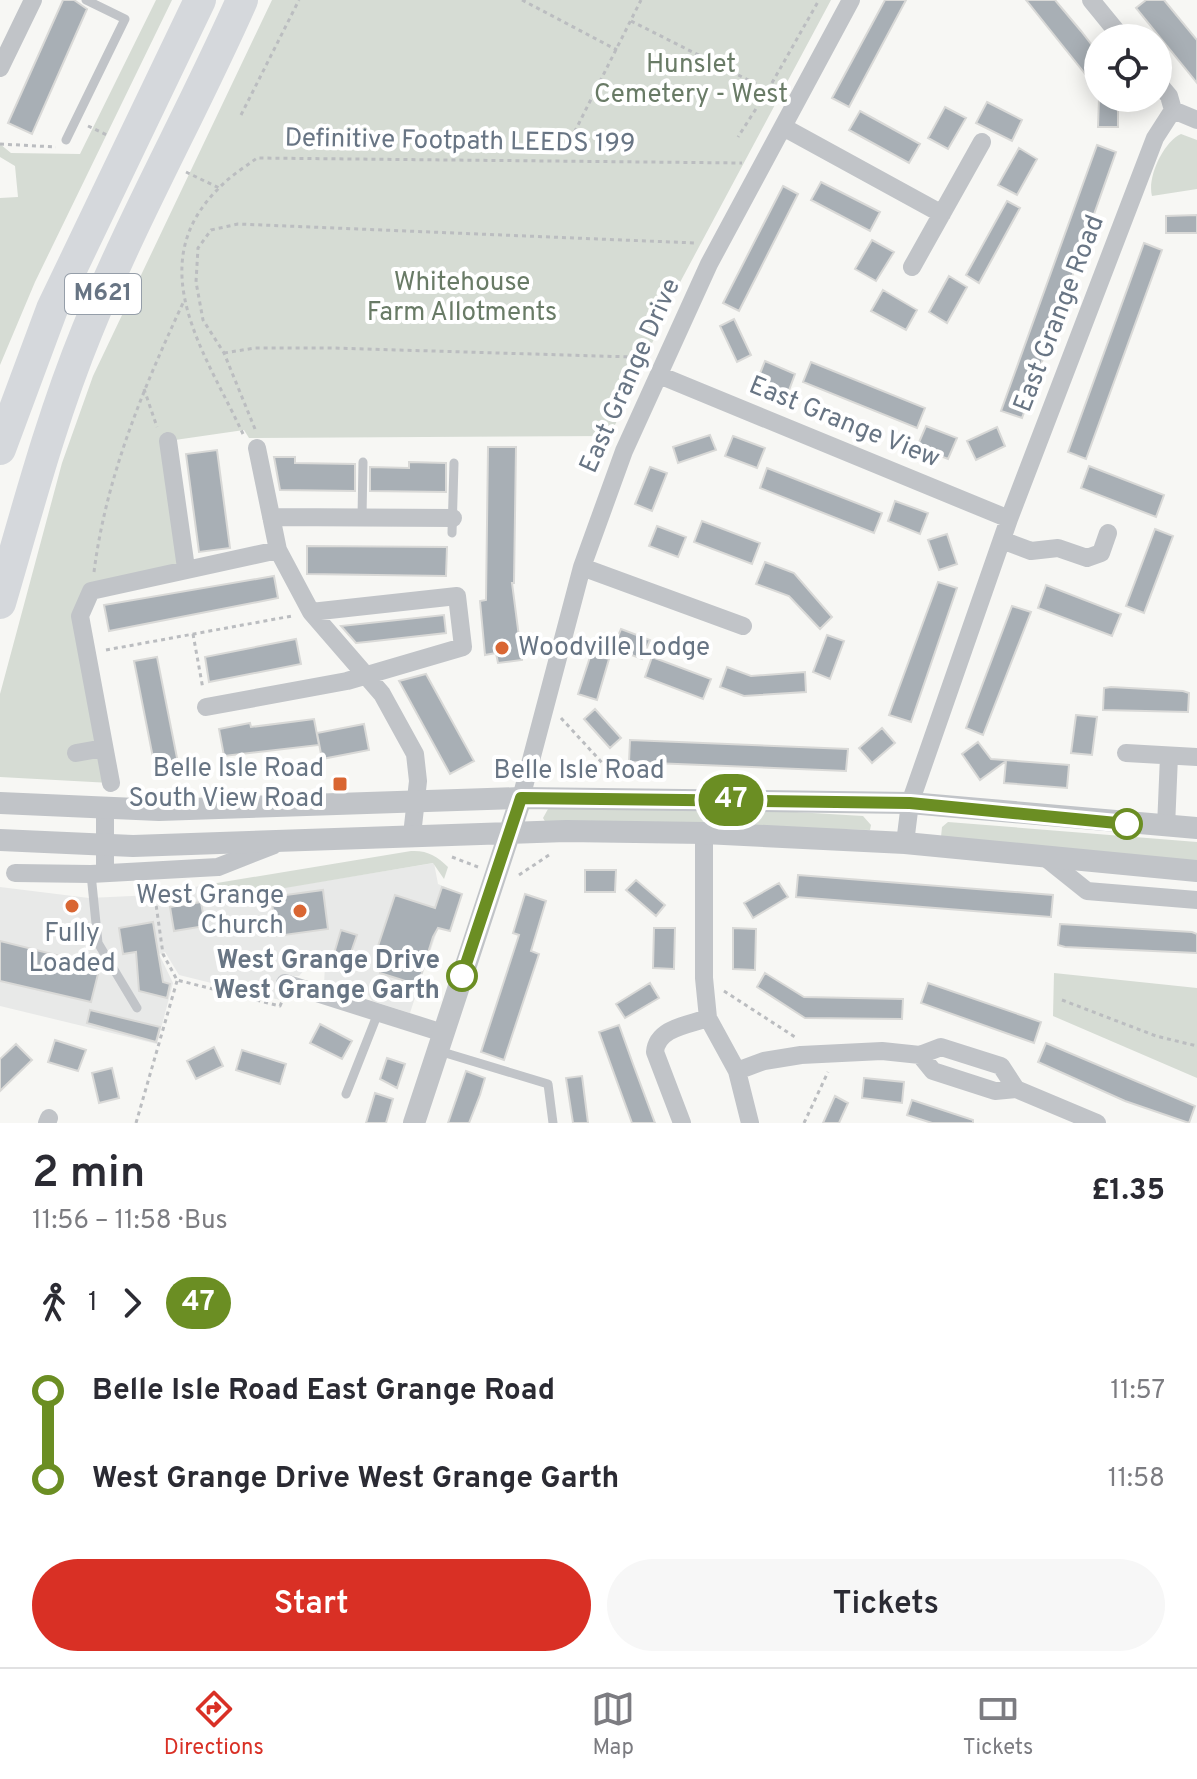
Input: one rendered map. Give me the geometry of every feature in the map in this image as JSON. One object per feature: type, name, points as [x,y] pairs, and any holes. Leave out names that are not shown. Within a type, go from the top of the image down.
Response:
[{"type":"highway","name":"M621","points":[[0,449],[52,309],[200,0]]},
{"type":"highway","name":"M621","points":[[0,603],[53,421],[87,331],[151,184],[242,0]]},
{"type":"street","points":[[2,61],[33,0]]},
{"type":"street","name":"East Grange Drive","points":[[521,798],[582,567],[613,479],[680,322],[851,0]]},
{"type":"street","points":[[1091,0],[1111,24]]},
{"type":"street","points":[[1172,106],[1173,110],[1197,120]]},
{"type":"street","name":"East Grange Road","points":[[905,843],[910,803],[1009,519],[1155,138],[1173,110]]},
{"type":"street","points":[[785,128],[942,214]]},
{"type":"street","points":[[912,267],[982,142]]},
{"type":"street","name":"East Grange View","points":[[659,375],[1009,519]]},
{"type":"street","points":[[168,441],[186,568]]},
{"type":"street","points":[[257,448],[278,550],[311,612],[367,675],[397,718],[415,754],[418,781],[412,835]]},
{"type":"street","points":[[271,517],[362,517],[452,526]]},
{"type":"street","points":[[1002,540],[1031,551],[1058,548],[1087,558],[1101,553],[1108,533]]},
{"type":"street","points":[[111,783],[80,616],[91,591],[278,550]]},
{"type":"street","points":[[582,567],[743,626]]},
{"type":"street","points":[[206,707],[367,675],[463,647],[457,596],[311,612]]},
{"type":"street","points":[[76,753],[104,748]]},
{"type":"street","points":[[1126,753],[1197,757]]},
{"type":"street","points":[[1166,827],[1169,756]]},
{"type":"street","points":[[414,1123],[521,798]]},
{"type":"street","name":"Belle Isle Road","points":[[0,803],[197,810],[521,798],[910,803],[1197,828]]},
{"type":"street","points":[[98,874],[105,845],[105,808]]},
{"type":"street","points":[[0,840],[105,845],[509,833],[704,833],[905,843],[1197,871]]},
{"type":"street","points":[[704,833],[704,978],[708,1018],[737,1071],[750,1123]]},
{"type":"street","points":[[15,873],[98,874],[218,867],[284,841]]},
{"type":"street","points":[[1047,859],[1087,891],[1197,900]]},
{"type":"street","points":[[286,984],[312,983],[440,1042]]},
{"type":"street","points":[[682,1123],[655,1052],[656,1043],[660,1035],[708,1018]]},
{"type":"street","points":[[737,1071],[764,1061],[828,1052],[920,1055],[933,1071],[995,1091],[1016,1089],[1097,1123]]},
{"type":"lane","points":[[66,140],[125,19],[86,0]]},
{"type":"lane","points":[[362,517],[363,462]]},
{"type":"lane","points":[[452,526],[454,463]]},
{"type":"lane","points":[[98,874],[98,943],[137,1008]]},
{"type":"lane","points":[[346,1094],[378,1013]]},
{"type":"lane","points":[[440,1042],[548,1084],[553,1123]]},
{"type":"path","points":[[241,115],[299,0]]},
{"type":"path","points":[[522,0],[617,50]]},
{"type":"path","points":[[571,139],[641,0]]},
{"type":"path","points":[[738,137],[819,0]]},
{"type":"path","points":[[631,21],[768,90]]},
{"type":"path","points":[[93,128],[116,139]]},
{"type":"path","points":[[0,144],[54,147]]},
{"type":"path","name":"Definitive Footpath LEEDS 199","points":[[257,448],[244,436],[183,302],[183,247],[196,216],[219,188],[257,158],[742,163],[758,172]]},
{"type":"path","points":[[179,169],[219,188]]},
{"type":"path","points":[[257,448],[258,436],[224,353],[203,320],[196,282],[198,248],[211,230],[238,224],[695,243]]},
{"type":"path","points":[[91,591],[101,519],[144,389],[183,302]]},
{"type":"path","points":[[224,353],[255,348],[332,348],[632,357]]},
{"type":"path","points":[[144,389],[159,432],[168,441]]},
{"type":"path","points":[[87,653],[311,612]]},
{"type":"path","points":[[193,634],[206,707]]},
{"type":"path","points":[[547,703],[636,798]]},
{"type":"path","points":[[136,1123],[177,980],[163,954],[157,921]]},
{"type":"path","points":[[704,978],[828,1052],[804,1123]]},
{"type":"path","points":[[177,980],[280,1006],[286,984]]},
{"type":"path","points":[[1062,1000],[1156,1036],[1197,1046]]},
{"type":"shaded area","points":[[434,863],[438,884],[462,894],[450,931],[438,928],[410,1013],[372,1001],[365,990],[353,986],[345,992],[324,984],[325,966],[311,962],[299,976],[288,976],[280,1000],[179,975],[165,952],[159,954],[173,983],[157,1044],[0,1006],[0,887],[89,898],[153,895],[205,885],[209,900]]},
{"type":"green space","points":[[156,0],[172,0],[35,282],[0,365],[0,198],[18,197],[15,166],[0,157],[0,144],[11,153],[80,154]]},
{"type":"green space","points":[[272,0],[831,0],[677,288],[610,436],[249,438],[244,430],[168,441],[186,568],[91,591],[80,616],[111,783],[0,777],[0,694],[62,463],[93,376]]},
{"type":"green space","points":[[1181,134],[1197,140],[1197,189],[1152,196],[1152,180],[1158,161],[1168,145]]},
{"type":"green space","points":[[548,809],[743,809],[863,816],[871,825],[870,830],[546,823],[543,818]]},
{"type":"green space","points":[[948,822],[1197,842],[1197,861],[941,837],[942,827]]},
{"type":"green space","points":[[411,851],[427,853],[444,863],[448,867],[444,879],[433,863],[208,901],[205,885]]},
{"type":"green space","points":[[1054,973],[1197,988],[1197,1078],[1053,1016]]},
{"type":"building","points":[[63,0],[74,0],[87,9],[32,134],[8,123]]},
{"type":"building","points":[[885,0],[906,0],[849,107],[832,98]]},
{"type":"building","points":[[1026,0],[1055,0],[1081,31],[1084,35],[1084,72]]},
{"type":"building","points":[[1146,0],[1164,0],[1197,40],[1197,83],[1172,52],[1172,24],[1149,24],[1136,8]]},
{"type":"building","points":[[987,102],[1022,120],[1012,141],[976,123]]},
{"type":"building","points":[[945,107],[966,118],[948,149],[928,138]]},
{"type":"building","points":[[860,111],[920,144],[909,163],[849,130]]},
{"type":"building","points":[[1099,112],[1118,112],[1118,127],[1098,127]]},
{"type":"building","points":[[1097,145],[1116,152],[1022,418],[1001,411]]},
{"type":"building","points":[[1019,148],[1037,159],[1017,195],[998,185]]},
{"type":"building","points":[[821,182],[880,212],[870,231],[811,200]]},
{"type":"building","points":[[783,186],[798,194],[739,311],[723,303]]},
{"type":"building","points":[[1007,201],[1020,208],[979,283],[966,275]]},
{"type":"building","points":[[1197,215],[1197,233],[1166,233],[1166,216]]},
{"type":"building","points":[[872,240],[894,252],[876,281],[855,269]]},
{"type":"building","points":[[1144,243],[1162,250],[1086,459],[1068,452]]},
{"type":"building","points":[[949,276],[967,287],[947,323],[929,312]]},
{"type":"building","points":[[883,290],[917,310],[906,330],[871,311]]},
{"type":"building","points":[[734,319],[751,355],[737,362],[720,326]]},
{"type":"building","points":[[765,361],[795,374],[788,393],[757,381]]},
{"type":"building","points":[[811,362],[925,408],[917,428],[803,382]]},
{"type":"building","points":[[926,426],[957,438],[948,459],[917,447]]},
{"type":"building","points":[[997,427],[1005,446],[976,460],[967,441]]},
{"type":"building","points":[[710,435],[716,450],[678,463],[673,447]]},
{"type":"building","points":[[733,436],[765,448],[757,468],[725,456]]},
{"type":"building","points":[[488,447],[516,447],[512,583],[522,660],[498,663],[496,653],[485,655],[480,601],[486,600]]},
{"type":"building","points":[[217,450],[230,548],[199,552],[186,454]]},
{"type":"building","points":[[274,457],[295,457],[295,463],[355,464],[355,491],[280,490]]},
{"type":"building","points":[[409,462],[446,463],[446,492],[370,491],[370,467],[409,468]]},
{"type":"building","points":[[1089,466],[1164,495],[1156,517],[1081,488]]},
{"type":"building","points":[[650,467],[667,473],[652,511],[635,504]]},
{"type":"building","points":[[767,468],[882,513],[874,533],[760,488]]},
{"type":"building","points":[[895,501],[928,513],[920,534],[888,521]]},
{"type":"building","points":[[702,521],[760,543],[752,564],[694,542]]},
{"type":"building","points":[[657,526],[686,537],[678,557],[649,546]]},
{"type":"building","points":[[1155,529],[1173,536],[1144,613],[1126,606]]},
{"type":"building","points":[[947,534],[957,564],[939,570],[928,540]]},
{"type":"building","points":[[307,546],[447,547],[446,576],[307,574]]},
{"type":"building","points":[[765,562],[794,573],[832,617],[820,629],[789,596],[756,584]]},
{"type":"building","points":[[274,576],[278,598],[109,631],[104,605]]},
{"type":"building","points":[[938,582],[957,588],[911,722],[889,715]]},
{"type":"building","points":[[1046,585],[1121,614],[1112,636],[1038,608]]},
{"type":"building","points":[[1012,606],[1031,612],[983,735],[966,728]]},
{"type":"building","points":[[444,615],[446,633],[366,642],[356,643],[341,626]]},
{"type":"building","points":[[621,629],[650,640],[642,659],[613,648]]},
{"type":"building","points":[[827,635],[844,641],[830,679],[813,672]]},
{"type":"building","points":[[296,639],[301,664],[209,682],[205,657]]},
{"type":"building","points":[[591,654],[609,659],[597,700],[578,694]]},
{"type":"building","points":[[157,657],[178,763],[155,768],[134,661]]},
{"type":"building","points":[[652,657],[711,679],[703,699],[645,677]]},
{"type":"building","points":[[727,667],[751,676],[805,672],[806,692],[744,696],[720,687]]},
{"type":"building","points":[[426,674],[474,761],[450,774],[399,681]]},
{"type":"building","points":[[1104,688],[1183,691],[1189,693],[1188,712],[1103,710]]},
{"type":"building","points":[[595,709],[621,738],[610,748],[584,719]]},
{"type":"building","points":[[1076,715],[1097,717],[1092,755],[1071,753]]},
{"type":"building","points":[[314,719],[319,745],[224,756],[219,729],[250,723],[251,727]]},
{"type":"building","points":[[364,724],[369,750],[322,759],[317,733]]},
{"type":"building","points":[[882,728],[895,743],[872,763],[859,748]]},
{"type":"building","points":[[630,740],[848,749],[846,771],[629,762]]},
{"type":"building","points":[[978,742],[991,759],[1069,765],[1067,788],[1004,783],[1006,761],[980,780],[962,754]]},
{"type":"building","points":[[585,870],[616,870],[615,892],[585,892]]},
{"type":"building","points":[[798,875],[1053,895],[1051,917],[796,897]]},
{"type":"building","points":[[636,880],[665,905],[656,916],[626,890]]},
{"type":"building","points":[[779,883],[788,897],[753,918],[744,903]]},
{"type":"building","points":[[442,887],[462,894],[450,931],[438,928],[433,937],[418,985],[380,973],[387,952],[377,949],[395,895],[435,908]]},
{"type":"building","name":"West Grange Church","points":[[323,890],[328,929],[277,936],[271,897]]},
{"type":"building","points":[[525,894],[546,901],[531,951],[539,954],[504,1060],[481,1052],[519,935],[513,933]]},
{"type":"building","points":[[201,902],[205,926],[174,931],[170,907]]},
{"type":"building","points":[[153,922],[163,982],[170,984],[167,998],[139,991],[136,952],[123,954],[119,928]]},
{"type":"building","points":[[1060,924],[1192,932],[1197,934],[1197,953],[1065,947],[1058,945]]},
{"type":"building","points":[[654,928],[675,928],[674,969],[653,968]]},
{"type":"building","points":[[733,928],[756,929],[755,970],[733,969]]},
{"type":"building","points":[[341,930],[357,935],[348,961],[333,957]]},
{"type":"building","points":[[0,941],[100,966],[91,1002],[0,981]]},
{"type":"building","points":[[765,973],[804,997],[903,999],[902,1019],[805,1018],[757,987]]},
{"type":"building","points":[[650,983],[659,998],[625,1018],[616,1004]]},
{"type":"building","points":[[928,983],[1041,1022],[1034,1043],[921,1003]]},
{"type":"building","points":[[90,1010],[160,1027],[156,1042],[87,1023]]},
{"type":"building","points":[[320,1024],[352,1041],[342,1059],[310,1043]]},
{"type":"building","points":[[619,1025],[655,1123],[632,1123],[599,1032]]},
{"type":"building","points":[[55,1040],[86,1050],[78,1071],[48,1062]]},
{"type":"building","points":[[1046,1043],[1195,1106],[1189,1123],[1125,1101],[1038,1062]]},
{"type":"building","points":[[16,1044],[32,1060],[0,1091],[0,1059]]},
{"type":"building","points":[[214,1047],[223,1066],[196,1079],[187,1061]]},
{"type":"building","points":[[242,1050],[286,1064],[280,1084],[236,1070]]},
{"type":"building","points":[[387,1058],[405,1064],[397,1088],[380,1079]]},
{"type":"building","points":[[112,1068],[119,1098],[99,1103],[92,1073]]},
{"type":"building","points":[[466,1071],[485,1078],[480,1095],[469,1123],[448,1123]]},
{"type":"building","points":[[582,1076],[588,1123],[573,1123],[566,1078]]},
{"type":"building","points":[[864,1078],[904,1082],[902,1103],[862,1098]]},
{"type":"building","points":[[375,1093],[393,1099],[386,1123],[366,1123]]},
{"type":"building","points":[[835,1096],[848,1103],[839,1123],[823,1123]]},
{"type":"building","points":[[912,1100],[973,1120],[973,1123],[932,1123],[907,1115]]},
{"type":"bus line","name":"47","points":[[462,976],[521,798],[910,803],[1127,824]]},
{"type":"place","name":"Woodville Lodge","points":[[502,648]]},
{"type":"place","name":"Belle Isle Road South View Road","points":[[340,784]]},
{"type":"place","name":"Fully Loaded","points":[[72,906]]},
{"type":"place","name":"West Grange Church","points":[[300,911]]},
{"type":"place","name":"West Grange Drive West Grange Garth","points":[[462,976]]},
{"type":"park label","name":"Hunslet Cemetery - West","points":[[691,80]]},
{"type":"park label","name":"Whitehouse Farm Allotments","points":[[462,298]]}]
